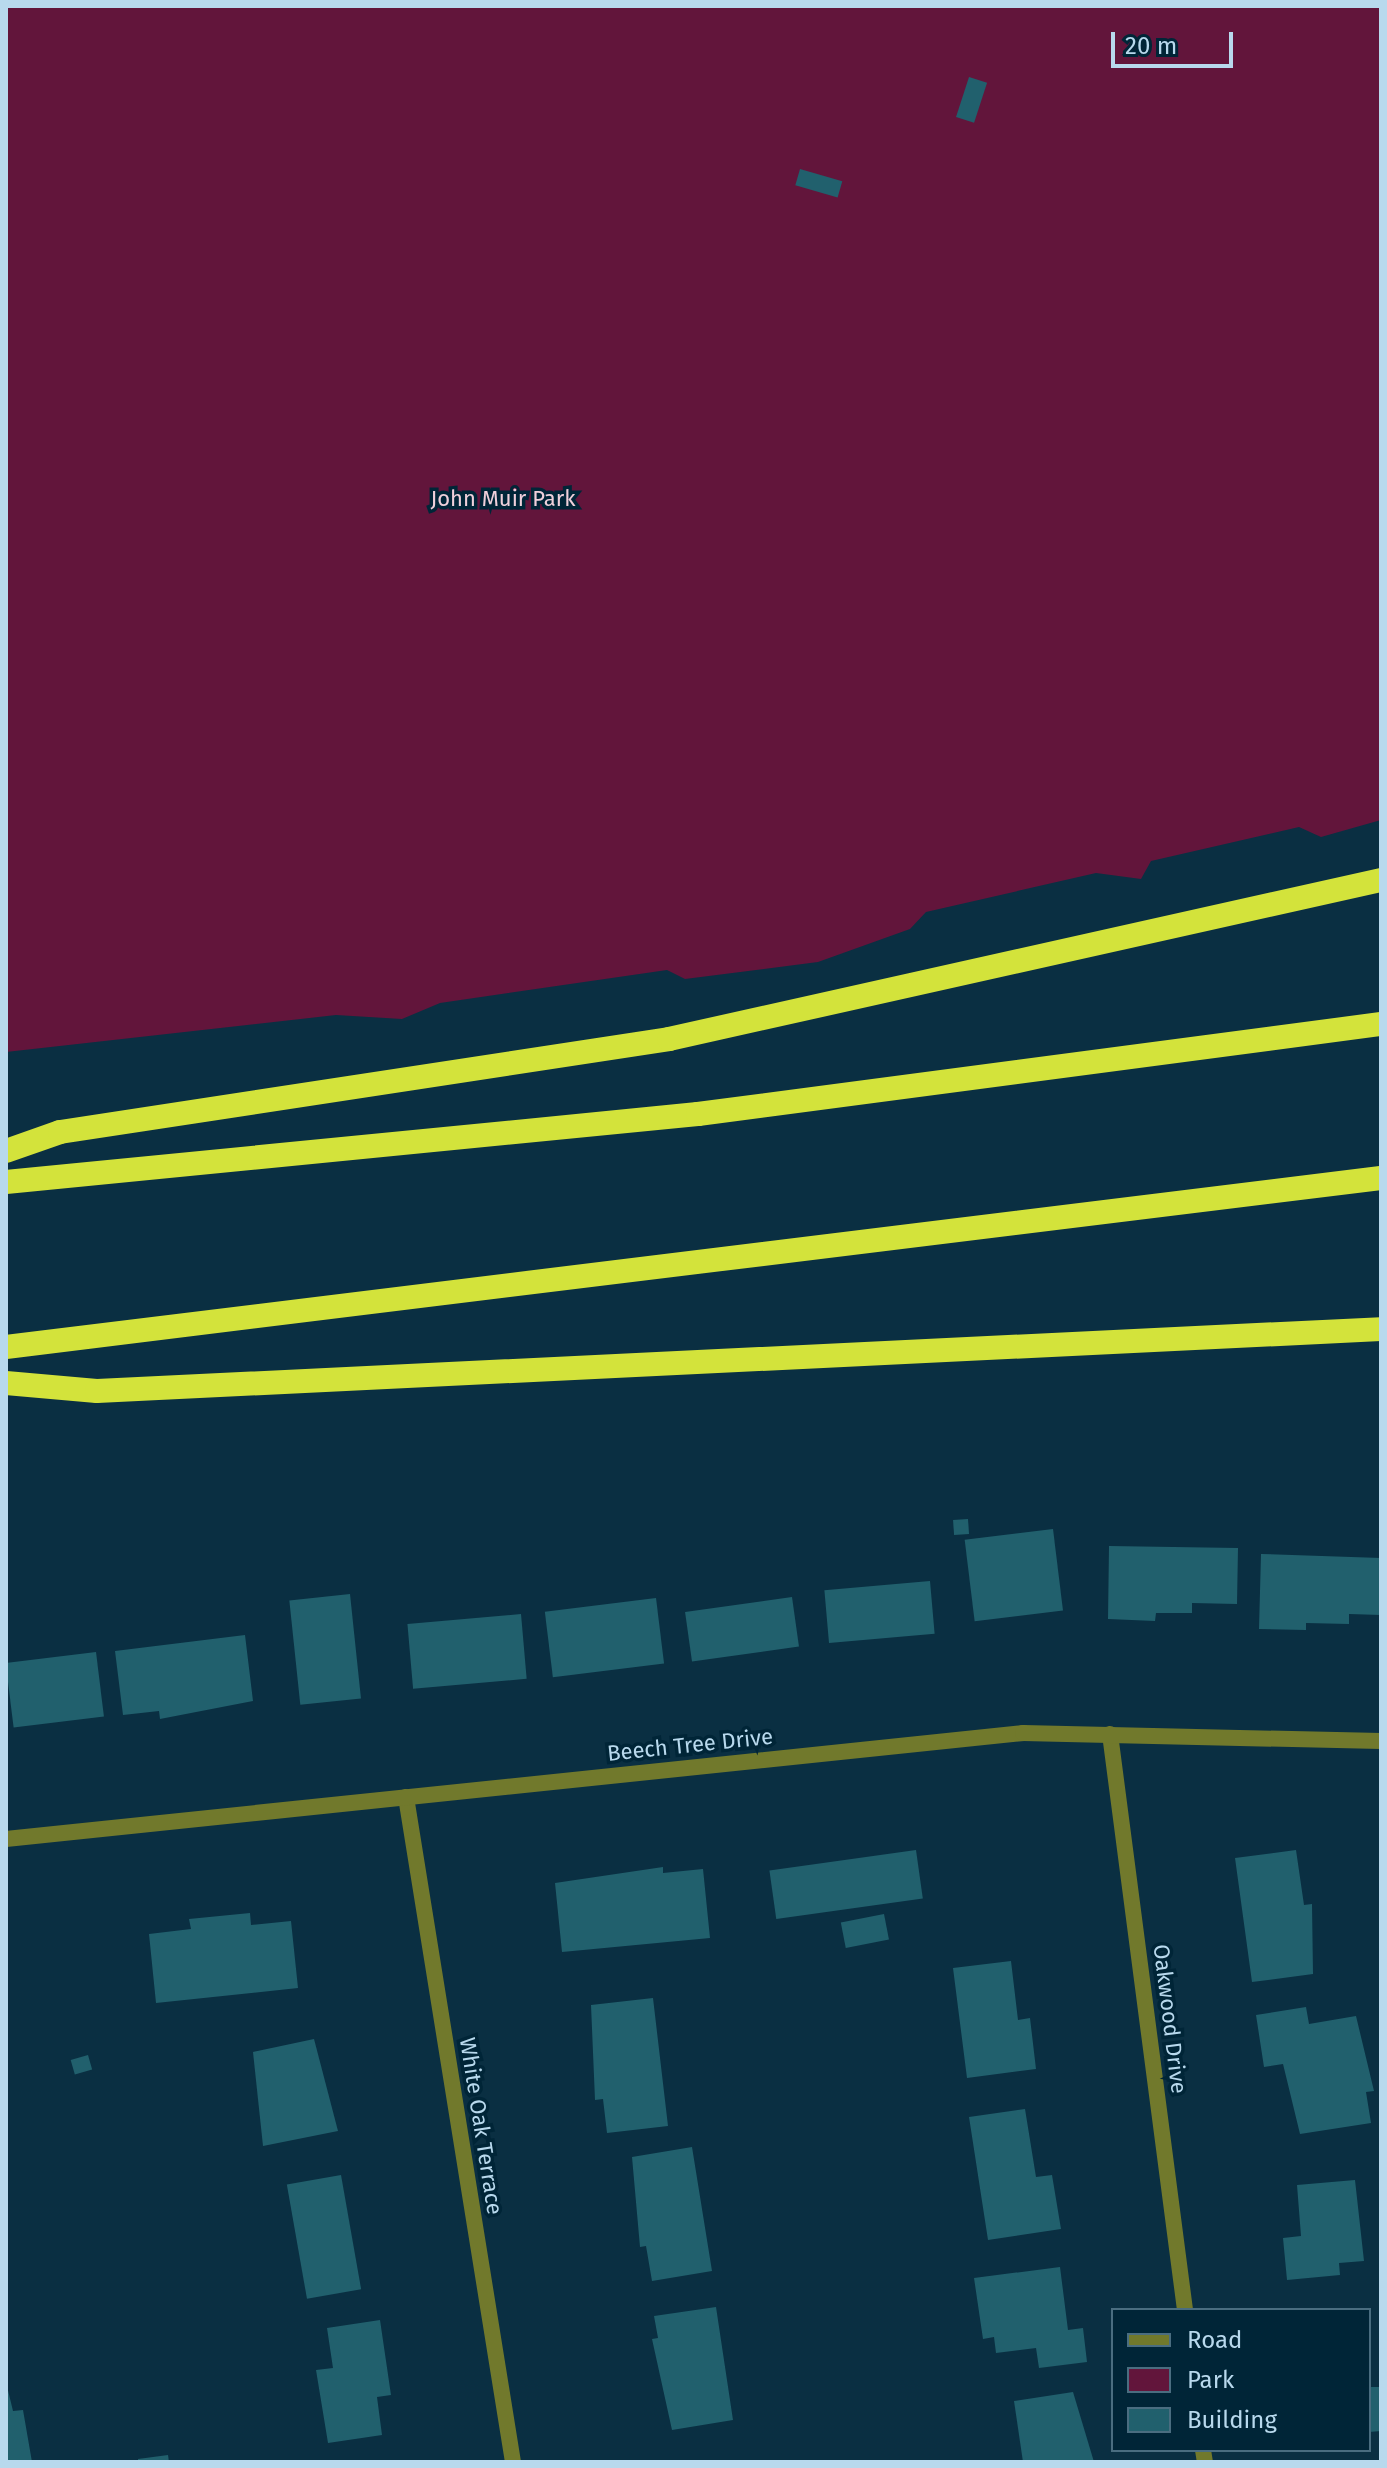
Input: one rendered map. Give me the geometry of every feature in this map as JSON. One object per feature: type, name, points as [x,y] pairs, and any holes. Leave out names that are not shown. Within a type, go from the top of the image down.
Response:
[{"type":"highway","points":[[6,1151],[60,1132],[669,1039],[1381,880]]},
{"type":"highway","points":[[6,1182],[698,1114],[1381,1024]]},
{"type":"highway","points":[[6,1347],[1381,1178]]},
{"type":"highway","points":[[6,1383],[113,1390],[1381,1329]]},
{"type":"street","name":"Beech Tree Drive","points":[[6,1839],[1023,1733],[1381,1741]]},
{"type":"street","name":"Oakwood Drive","points":[[1110,1734],[1185,2308]]},
{"type":"street","name":"White Oak Terrace","points":[[406,1797],[513,2462]]},
{"type":"green space","name":"John Muir Park","points":[[6,6],[1381,6],[1381,820],[1321,837],[1299,827],[1151,861],[1141,879],[1096,873],[926,912],[910,929],[818,962],[685,979],[667,970],[440,1003],[402,1019],[336,1015],[6,1052]]},
{"type":"building","points":[[969,77],[987,83],[974,123],[956,117]]},
{"type":"building","points":[[800,169],[842,181],[838,197],[795,185]]},
{"type":"building","points":[[968,1519],[969,1534],[954,1535],[953,1520]]},
{"type":"building","points":[[1053,1529],[1063,1610],[975,1621],[965,1540]]},
{"type":"building","points":[[1109,1546],[1238,1548],[1237,1604],[1192,1603],[1192,1613],[1156,1613],[1155,1621],[1108,1619]]},
{"type":"building","points":[[1261,1554],[1381,1558],[1381,1615],[1349,1614],[1349,1624],[1306,1623],[1306,1630],[1259,1629]]},
{"type":"building","points":[[930,1581],[935,1634],[829,1643],[824,1590]]},
{"type":"building","points":[[350,1594],[361,1698],[300,1705],[289,1600]]},
{"type":"building","points":[[792,1597],[799,1647],[692,1662],[685,1612]]},
{"type":"building","points":[[656,1598],[664,1664],[553,1677],[545,1612]]},
{"type":"building","points":[[521,1614],[527,1679],[413,1689],[407,1624]]},
{"type":"building","points":[[245,1635],[253,1701],[160,1719],[159,1711],[123,1715],[115,1651]]},
{"type":"building","points":[[96,1652],[104,1717],[14,1728],[6,1663]]},
{"type":"building","points":[[916,1850],[923,1899],[776,1919],[769,1871]]},
{"type":"building","points":[[1296,1850],[1304,1905],[1312,1904],[1313,1974],[1252,1982],[1235,1858]]},
{"type":"building","points":[[663,1867],[663,1873],[703,1869],[710,1938],[562,1952],[555,1883]]},
{"type":"building","points":[[250,1913],[251,1925],[291,1921],[298,1988],[156,2003],[149,1934],[191,1929],[189,1919]]},
{"type":"building","points":[[884,1914],[889,1940],[846,1948],[841,1922]]},
{"type":"building","points":[[1011,1961],[1018,2020],[1030,2018],[1036,2069],[967,2078],[953,1968]]},
{"type":"building","points":[[653,1998],[668,2126],[607,2133],[603,2099],[595,2100],[591,2005]]},
{"type":"building","points":[[1306,2007],[1309,2024],[1356,2016],[1374,2091],[1366,2092],[1371,2123],[1300,2134],[1283,2064],[1264,2067],[1256,2015]]},
{"type":"building","points":[[314,2039],[338,2131],[263,2146],[253,2052]]},
{"type":"building","points":[[88,2055],[92,2069],[75,2074],[71,2060]]},
{"type":"building","points":[[1025,2109],[1036,2177],[1052,2175],[1061,2229],[988,2240],[969,2117]]},
{"type":"building","points":[[692,2147],[712,2271],[652,2281],[646,2246],[640,2247],[632,2157]]},
{"type":"building","points":[[341,2175],[361,2289],[307,2299],[287,2185]]},
{"type":"building","points":[[1355,2180],[1364,2261],[1339,2263],[1340,2275],[1287,2280],[1283,2238],[1301,2236],[1297,2185]]},
{"type":"building","points":[[1060,2267],[1068,2330],[1083,2328],[1087,2362],[1039,2368],[1036,2348],[996,2353],[994,2337],[983,2339],[974,2278]]},
{"type":"building","points":[[716,2307],[733,2420],[672,2430],[652,2339],[658,2338],[654,2316]]},
{"type":"building","points":[[380,2320],[391,2395],[377,2397],[382,2435],[328,2443],[316,2370],[333,2368],[327,2328]]},
{"type":"building","points":[[6,2382],[13,2411],[23,2410],[32,2462],[6,2462]]},
{"type":"building","points":[[1371,2387],[1379,2387],[1381,2431],[1371,2432]]},
{"type":"building","points":[[1073,2392],[1094,2462],[1023,2462],[1014,2401]]},
{"type":"building","points":[[168,2455],[169,2462],[138,2462],[138,2459]]}]
